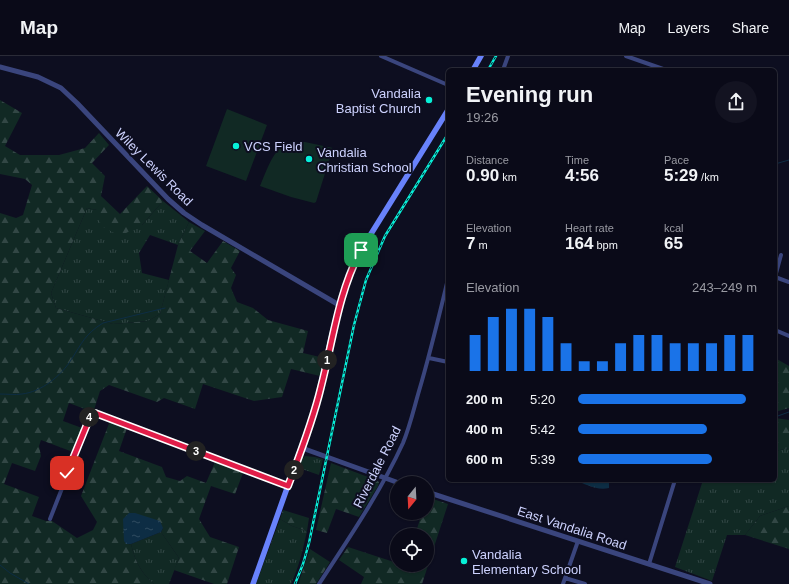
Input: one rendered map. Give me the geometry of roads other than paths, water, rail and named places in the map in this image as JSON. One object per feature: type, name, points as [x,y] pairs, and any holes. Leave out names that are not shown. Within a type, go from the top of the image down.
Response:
[{"type":"main road","points":[[474,68],[481,56]]},
{"type":"main road","points":[[253,584],[302,448],[321,388],[339,305],[349,274],[361,250],[446,113]]},
{"type":"street","points":[[381,56],[446,84]]},
{"type":"street","points":[[503,68],[508,56]]},
{"type":"street","points":[[626,56],[660,68]]},
{"type":"street","name":"Wiley Lewis Road","points":[[0,67],[38,77],[61,88],[78,103],[168,199],[184,213],[339,305]]},
{"type":"street","points":[[777,270],[781,255]]},
{"type":"street","points":[[777,278],[789,282]]},
{"type":"street","name":"Riverdale Road","points":[[319,584],[353,532],[385,478],[403,442],[410,424],[446,287]]},
{"type":"street","points":[[777,331],[789,336]]},
{"type":"street","points":[[428,358],[446,362]]},
{"type":"street","points":[[50,519],[90,417],[95,413],[288,486]]},
{"type":"street","points":[[302,448],[390,480]]},
{"type":"street","points":[[649,564],[674,482]]},
{"type":"street","name":"East Vandalia Road","points":[[434,494],[710,584]]},
{"type":"street","points":[[563,584],[578,541]]},
{"type":"street","points":[[565,578],[585,584]]},
{"type":"water","points":[[580,482],[609,482],[609,488],[600,489]]},
{"type":"water","points":[[129,513],[135,513],[160,521],[163,528],[161,532],[131,544],[126,544],[124,541],[123,519]]},
{"type":"waterway","points":[[777,163],[789,160]]},
{"type":"waterway","points":[[0,394],[29,393],[43,387],[62,372],[88,335],[103,323],[165,308]]},
{"type":"waterway","points":[[777,416],[789,412]]},
{"type":"waterway","points":[[0,565],[10,573],[29,584]]},
{"type":"railway","points":[[489,68],[496,56]]},
{"type":"railway","points":[[295,584],[309,543],[354,325],[366,280],[385,236],[446,137]]},
{"type":"place","name":"Vandalia Baptist Church","points":[[429,100]]},
{"type":"place","name":"VCS Field","points":[[236,146]]},
{"type":"place","name":"Vandalia Christian School","points":[[309,159]]},
{"type":"place","name":"Vandalia Elementary School","points":[[464,561]]}]
